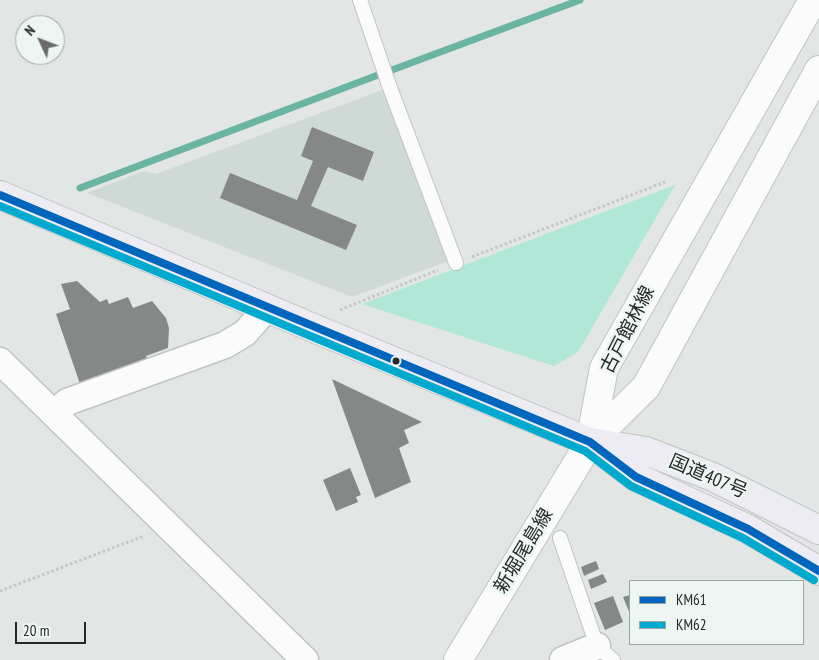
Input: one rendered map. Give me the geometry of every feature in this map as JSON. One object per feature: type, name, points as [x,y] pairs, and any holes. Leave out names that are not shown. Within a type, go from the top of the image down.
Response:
[{"type":"highway","name":"国道407号","points":[[0,195],[318,330],[590,442],[646,451],[712,477],[819,530]]},
{"type":"highway","name":"国道407号","points":[[590,442],[636,476],[748,529],[819,571]]},
{"type":"main road","name":"古戸館林線","points":[[590,442],[604,368],[813,0]]},
{"type":"main road","name":"古戸館林線","points":[[590,442],[646,387],[819,70]]},
{"type":"main road","name":"新堀尾島線","points":[[458,660],[590,442]]},
{"type":"street","points":[[54,413],[67,402],[225,345],[245,333],[268,308]]},
{"type":"street","points":[[0,361],[305,660]]},
{"type":"street","points":[[563,660],[605,653]]},
{"type":"lane","points":[[360,0],[389,85],[456,263]]},
{"type":"lane","points":[[560,538],[605,653]]},
{"type":"path","points":[[318,330],[330,316],[349,305],[665,182]]},
{"type":"path","points":[[0,591],[154,533],[166,522]]},
{"type":"shaded area","points":[[385,89],[448,261],[352,297],[87,193],[144,171],[156,174]]},
{"type":"green space","points":[[675,185],[578,352],[554,366],[362,304]]},
{"type":"building","points":[[312,127],[374,152],[363,181],[328,167],[311,206],[357,225],[346,250],[220,198],[230,173],[297,200],[313,161],[301,156]]},
{"type":"building","points":[[77,281],[100,302],[107,299],[109,304],[128,297],[133,308],[152,301],[166,318],[169,328],[168,348],[146,356],[148,361],[80,384],[56,314],[70,309],[61,284]]},
{"type":"building","points":[[332,379],[422,422],[404,430],[409,443],[399,448],[411,482],[375,498]]},
{"type":"building","points":[[350,468],[361,495],[356,497],[358,502],[336,511],[323,480]]},
{"type":"building","points":[[596,561],[599,569],[584,576],[581,567]]},
{"type":"building","points":[[603,574],[607,582],[591,589],[588,580]]},
{"type":"building","points":[[629,595],[629,612],[623,597]]},
{"type":"building","points":[[613,596],[623,622],[605,630],[594,603]]},
{"type":"waterway","points":[[392,70],[580,0]]},
{"type":"waterway","points":[[80,188],[378,75]]},
{"type":"transit line","name":"KM61","points":[[0,195],[590,442],[636,477],[748,529],[819,571]]},
{"type":"transit line","name":"KM62","points":[[0,206],[585,451],[631,486],[743,538],[814,580]]}]
